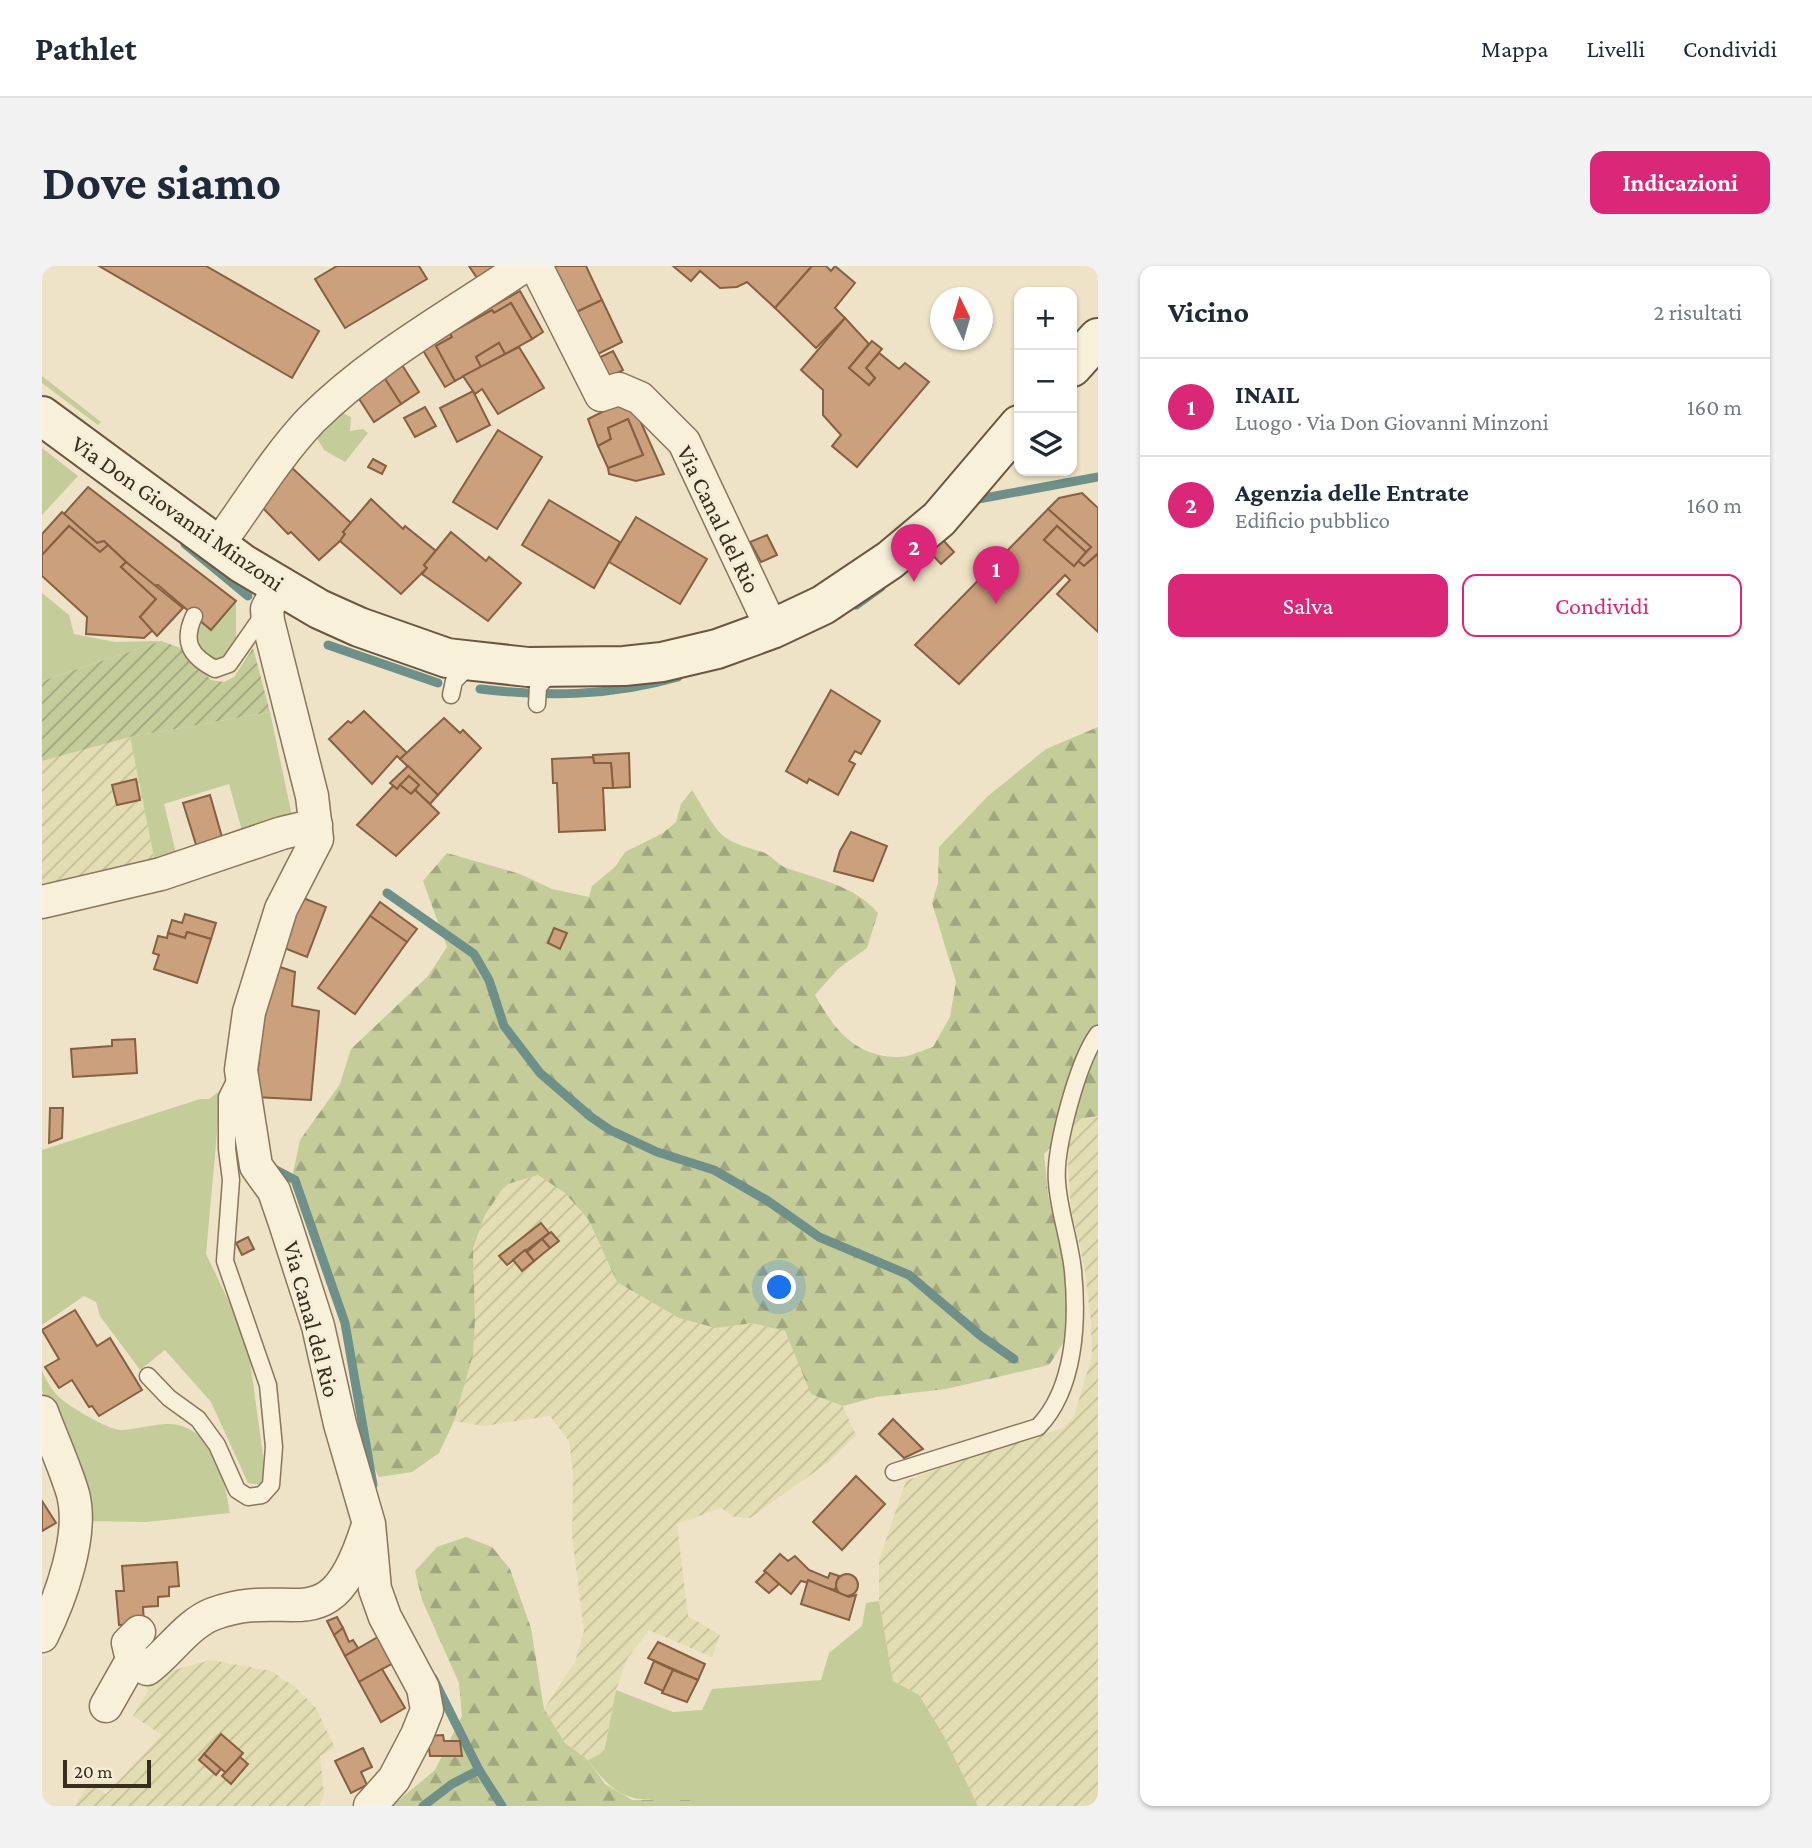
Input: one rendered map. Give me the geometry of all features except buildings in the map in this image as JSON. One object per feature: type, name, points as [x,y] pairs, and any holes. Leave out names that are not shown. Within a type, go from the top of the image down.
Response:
[{"type":"main road","points":[[1077,361],[1098,338]]},
{"type":"main road","name":"Via Don Giovanni Minzoni","points":[[42,416],[218,545],[272,606],[359,627],[447,658],[555,667],[662,662],[717,649],[772,629],[822,605],[890,560],[939,519],[1014,431]]},
{"type":"street","points":[[218,545],[310,421],[391,353],[524,266]]},
{"type":"street","name":"Via Canal del Rio","points":[[536,266],[601,395],[619,389],[640,398],[684,442],[772,629]]},
{"type":"street","name":"Via Canal del Rio","points":[[272,606],[312,796],[317,839],[281,909],[249,1012],[241,1070],[256,1166],[274,1191],[318,1326],[340,1424],[369,1524],[375,1589],[384,1616],[424,1688],[427,1710],[394,1779],[370,1806]]},
{"type":"street","points":[[42,902],[204,862],[282,833],[316,825]]},
{"type":"street","points":[[42,1412],[73,1496],[76,1523],[58,1603],[42,1636]]},
{"type":"street","points":[[106,1706],[136,1646],[147,1669],[209,1615],[234,1608],[314,1605],[328,1599],[359,1556],[369,1524]]},
{"type":"lane","name":"Via Don Giovanni Minzoni","points":[[194,616],[187,632],[188,641],[197,658],[215,669],[225,667],[234,659],[272,606]]},
{"type":"lane","points":[[451,695],[454,681],[474,661]]},
{"type":"lane","points":[[537,704],[538,687],[555,667]]},
{"type":"lane","points":[[894,1472],[1038,1427],[1052,1412],[1061,1395],[1071,1343],[1073,1271],[1056,1181],[1057,1159],[1073,1093],[1098,1034]]},
{"type":"lane","points":[[148,1376],[170,1398],[198,1419],[217,1445],[237,1490],[248,1497],[262,1495],[271,1485],[274,1447],[268,1385],[225,1261],[231,1180],[227,1149],[227,1097],[241,1070]]},
{"type":"shaded area","points":[[130,737],[156,867],[42,893],[42,761]]},
{"type":"shaded area","points":[[1098,1116],[1098,1806],[978,1806],[944,1736],[919,1695],[893,1681],[879,1601],[879,1560],[906,1481],[969,1457],[1063,1428],[1074,1416],[1092,1356],[1085,1270],[1071,1209],[1066,1130],[1076,1119]]},
{"type":"shaded area","points":[[539,1175],[565,1193],[588,1220],[617,1282],[716,1328],[752,1323],[785,1331],[811,1393],[843,1406],[856,1435],[830,1461],[750,1518],[734,1517],[721,1508],[677,1524],[688,1616],[720,1635],[712,1657],[649,1630],[627,1659],[616,1690],[604,1752],[588,1760],[565,1743],[544,1709],[575,1662],[584,1631],[572,1536],[573,1472],[569,1441],[550,1416],[484,1426],[454,1421],[473,1355],[473,1248],[485,1215],[505,1185]]},
{"type":"shaded area","points":[[211,1660],[271,1671],[295,1687],[316,1708],[335,1748],[320,1756],[324,1795],[319,1806],[75,1806],[89,1783],[106,1794],[162,1735],[133,1716],[148,1691],[147,1684],[156,1675]]},
{"type":"green space","points":[[42,376],[101,422],[98,425],[42,383]]},
{"type":"green space","points":[[338,411],[351,417],[350,431],[363,429],[368,433],[345,462],[324,450],[315,435]]},
{"type":"green space","points":[[42,448],[78,476],[42,515]]},
{"type":"green space","points":[[42,593],[69,615],[74,634],[115,642],[161,641],[42,681]]},
{"type":"green space","points":[[236,601],[236,638],[223,659],[212,658],[198,642],[198,627],[201,622],[211,629]]},
{"type":"green space","points":[[161,641],[181,648],[211,680],[224,682],[234,677],[253,648],[270,712],[130,737],[42,761],[42,681]]},
{"type":"green space","points":[[270,712],[293,821],[244,838],[229,784],[164,804],[178,861],[156,867],[130,737]]},
{"type":"green space","points":[[1098,727],[1098,1116],[1076,1119],[1044,1154],[1048,1194],[1072,1302],[1067,1337],[1049,1365],[946,1389],[876,1397],[843,1406],[811,1394],[785,1331],[752,1323],[716,1328],[679,1318],[617,1282],[588,1219],[565,1193],[538,1175],[505,1185],[485,1215],[473,1248],[473,1355],[454,1421],[439,1453],[412,1472],[379,1477],[363,1446],[341,1308],[300,1209],[293,1173],[300,1140],[340,1084],[351,1049],[428,976],[447,947],[423,881],[447,853],[520,874],[552,889],[589,897],[592,886],[615,867],[625,852],[663,833],[676,822],[681,804],[692,790],[714,825],[726,838],[765,853],[784,867],[846,889],[858,895],[878,913],[867,948],[839,968],[815,995],[838,1029],[857,1046],[882,1055],[906,1056],[933,1047],[950,1017],[956,982],[932,903],[938,883],[939,847],[988,796],[1046,749]]},
{"type":"green space","points":[[224,1088],[219,1111],[206,1254],[233,1310],[250,1361],[266,1477],[262,1485],[248,1483],[211,1402],[165,1350],[140,1370],[100,1316],[96,1302],[84,1296],[42,1325],[42,1150],[200,1099],[209,1099]]},
{"type":"green space","points":[[42,1371],[60,1398],[107,1426],[120,1430],[168,1424],[184,1427],[196,1434],[207,1444],[214,1456],[225,1485],[230,1513],[147,1522],[80,1521],[42,1390]]},
{"type":"green space","points":[[466,1537],[492,1547],[510,1569],[531,1628],[544,1709],[565,1743],[588,1760],[605,1784],[632,1800],[690,1800],[691,1806],[392,1806],[435,1770],[462,1716],[459,1683],[422,1600],[415,1571],[437,1547]]},
{"type":"green space","points":[[879,1601],[893,1681],[919,1695],[944,1736],[978,1806],[691,1806],[689,1800],[643,1799],[621,1793],[610,1786],[588,1760],[604,1752],[616,1690],[673,1712],[702,1710],[712,1689],[821,1680],[829,1653],[862,1626],[866,1603]]},
{"type":"waterway","points":[[973,500],[1098,477]]},
{"type":"waterway","points":[[185,544],[248,596]]},
{"type":"waterway","points":[[856,605],[881,587]]},
{"type":"waterway","points":[[328,645],[438,683]]},
{"type":"waterway","points":[[480,689],[580,693],[629,688],[678,677]]},
{"type":"waterway","points":[[387,893],[474,954],[489,980],[504,1026],[540,1073],[591,1117],[610,1130],[657,1152],[714,1170],[768,1201],[819,1237],[909,1275],[981,1336],[1014,1359]]},
{"type":"waterway","points":[[276,1170],[295,1180],[345,1323],[373,1485]]},
{"type":"waterway","points":[[433,1678],[479,1770],[502,1806]]},
{"type":"waterway","points":[[423,1806],[452,1784],[479,1770]]},
{"type":"place","name":"Agenzia delle Entrate","points":[[914,582]]},
{"type":"place","name":"INAIL","points":[[996,604]]}]
